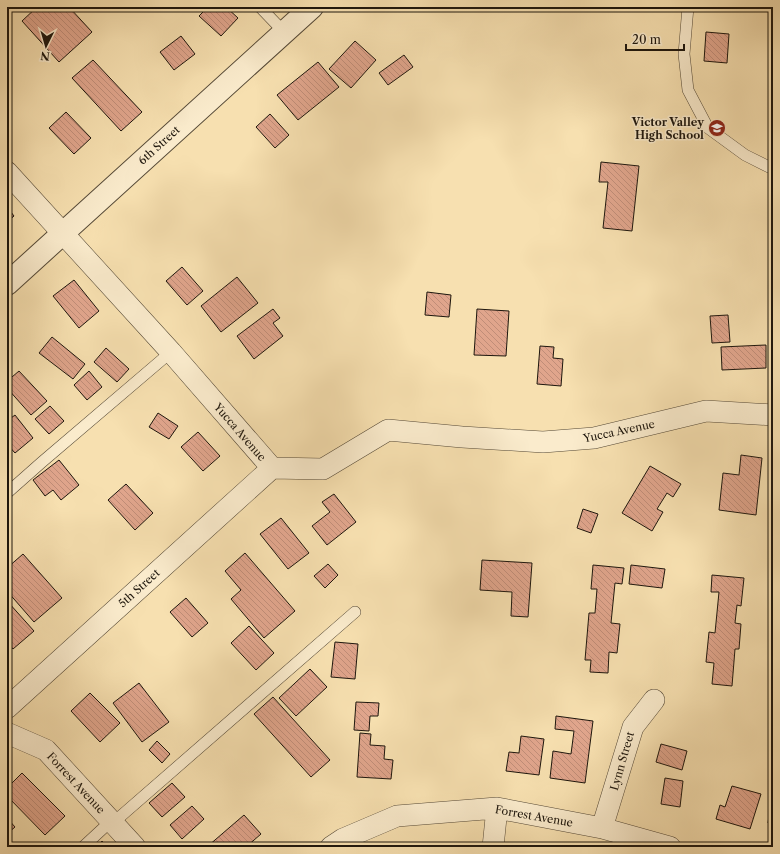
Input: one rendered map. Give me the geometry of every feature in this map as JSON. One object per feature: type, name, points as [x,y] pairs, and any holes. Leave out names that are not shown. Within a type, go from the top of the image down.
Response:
[{"type":"street","name":"6th Street","points":[[7,284],[312,7]]},
{"type":"street","name":"Yucca Avenue","points":[[7,172],[171,352],[272,468],[323,469],[388,430],[462,437],[543,442],[594,438],[706,411],[773,415]]},
{"type":"street","name":"5th Street","points":[[7,708],[272,468]]},
{"type":"street","name":"Lynn Street","points":[[602,828],[632,727],[654,700]]},
{"type":"street","name":"Forrest Avenue","points":[[7,733],[46,750],[135,847]]},
{"type":"street","name":"Forrest Avenue","points":[[331,847],[343,839],[397,816],[497,808],[602,828],[670,847]]},
{"type":"street","points":[[493,847],[497,808]]},
{"type":"lane","points":[[260,7],[284,32]]},
{"type":"lane","points":[[688,7],[684,54],[688,90],[708,128],[745,155],[773,169]]},
{"type":"lane","points":[[7,493],[171,352]]},
{"type":"lane","points":[[83,847],[113,823],[355,612]]},
{"type":"building","points":[[37,7],[69,7],[92,32],[59,62],[22,21]]},
{"type":"building","points":[[208,7],[226,7],[238,18],[221,36],[199,16]]},
{"type":"building","points":[[706,32],[729,34],[727,63],[704,61]]},
{"type":"building","points":[[181,36],[195,54],[174,70],[160,52]]},
{"type":"building","points":[[355,41],[376,60],[351,88],[329,69]]},
{"type":"building","points":[[404,55],[413,67],[388,85],[379,73]]},
{"type":"building","points":[[93,60],[142,112],[121,131],[72,78]]},
{"type":"building","points":[[318,62],[339,87],[298,120],[277,95]]},
{"type":"building","points":[[66,112],[91,138],[74,154],[49,128]]},
{"type":"building","points":[[270,114],[289,135],[275,148],[256,127]]},
{"type":"building","points":[[601,162],[639,166],[632,231],[603,228],[608,182],[599,182]]},
{"type":"building","points":[[7,207],[14,216],[7,222]]},
{"type":"building","points":[[182,267],[203,291],[187,305],[166,281]]},
{"type":"building","points":[[237,277],[258,303],[221,332],[201,306]]},
{"type":"building","points":[[74,280],[99,311],[79,328],[53,296]]},
{"type":"building","points":[[427,292],[451,295],[449,317],[425,315]]},
{"type":"building","points":[[273,309],[280,318],[273,323],[283,336],[254,359],[237,336]]},
{"type":"building","points":[[477,309],[509,311],[506,356],[474,355]]},
{"type":"building","points":[[728,315],[730,342],[712,343],[710,316]]},
{"type":"building","points":[[52,337],[85,364],[73,379],[39,353]]},
{"type":"building","points":[[766,345],[766,368],[722,370],[721,347]]},
{"type":"building","points":[[540,346],[554,347],[553,358],[563,359],[561,386],[537,384]]},
{"type":"building","points":[[106,348],[129,369],[117,382],[94,362]]},
{"type":"building","points":[[19,371],[47,401],[31,415],[7,388],[7,378],[10,375],[12,377]]},
{"type":"building","points":[[89,371],[102,387],[87,400],[74,385]]},
{"type":"building","points":[[50,406],[64,421],[49,434],[35,419]]},
{"type":"building","points":[[158,413],[178,426],[169,439],[149,427]]},
{"type":"building","points":[[15,415],[33,438],[15,453],[7,444],[7,421]]},
{"type":"building","points":[[198,432],[220,456],[203,471],[181,447]]},
{"type":"building","points":[[741,455],[762,458],[756,515],[719,510],[723,473],[739,475]]},
{"type":"building","points":[[59,460],[79,485],[61,500],[53,490],[45,496],[33,480]]},
{"type":"building","points":[[650,466],[681,484],[673,497],[667,493],[657,509],[663,512],[652,531],[622,513]]},
{"type":"building","points":[[126,484],[153,513],[135,530],[108,500]]},
{"type":"building","points":[[334,494],[356,522],[327,545],[312,526],[330,512],[322,502]]},
{"type":"building","points":[[583,509],[598,514],[591,533],[577,528]]},
{"type":"building","points":[[281,518],[309,553],[288,569],[260,534]]},
{"type":"building","points":[[245,553],[295,611],[264,638],[231,599],[241,590],[225,571]]},
{"type":"building","points":[[23,554],[62,598],[34,622],[7,591],[7,568]]},
{"type":"building","points":[[482,560],[532,563],[528,617],[511,616],[512,592],[480,590]]},
{"type":"building","points":[[328,564],[338,575],[325,588],[314,576]]},
{"type":"building","points":[[593,565],[624,568],[622,584],[615,583],[611,623],[620,624],[617,653],[609,652],[608,673],[590,672],[591,660],[585,660],[589,613],[595,613],[597,589],[591,589]]},
{"type":"building","points":[[631,565],[665,569],[662,588],[629,584]]},
{"type":"building","points":[[712,575],[744,578],[741,606],[737,605],[735,623],[741,624],[739,649],[735,649],[732,686],[712,684],[714,663],[706,662],[709,632],[715,633],[719,592],[711,592]]},
{"type":"building","points":[[186,598],[208,623],[192,637],[170,612]]},
{"type":"building","points":[[8,602],[34,631],[13,649],[7,642]]},
{"type":"building","points":[[249,626],[274,653],[256,670],[231,643]]},
{"type":"building","points":[[335,642],[358,644],[355,679],[331,677]]},
{"type":"building","points":[[310,669],[327,687],[296,716],[279,698]]},
{"type":"building","points":[[139,683],[169,722],[142,742],[113,703]]},
{"type":"building","points":[[90,693],[120,723],[100,742],[71,711]]},
{"type":"building","points":[[273,697],[330,760],[311,777],[254,714]]},
{"type":"building","points":[[356,702],[379,703],[378,716],[370,716],[369,731],[354,730]]},
{"type":"building","points":[[556,716],[593,721],[585,783],[550,778],[553,751],[571,754],[574,731],[555,729]]},
{"type":"building","points":[[360,733],[371,734],[370,745],[385,746],[384,759],[393,760],[391,779],[357,777]]},
{"type":"building","points":[[521,736],[544,739],[539,775],[506,771],[509,752],[519,753]]},
{"type":"building","points":[[157,741],[170,754],[162,763],[149,750]]},
{"type":"building","points":[[661,744],[687,751],[682,770],[656,762]]},
{"type":"building","points":[[22,773],[65,816],[45,835],[7,796],[7,788]]},
{"type":"building","points":[[665,778],[683,781],[680,807],[661,804]]},
{"type":"building","points":[[172,783],[185,797],[162,817],[149,803]]},
{"type":"building","points":[[732,786],[761,794],[750,829],[716,819],[720,805],[725,807]]},
{"type":"building","points":[[773,793],[773,824],[768,823]]},
{"type":"building","points":[[192,806],[204,819],[182,839],[170,825]]},
{"type":"building","points":[[244,815],[261,834],[246,847],[208,846]]},
{"type":"building","points":[[7,818],[15,827],[7,834]]},
{"type":"building","points":[[102,841],[108,847],[96,847]]},
{"type":"place","name":"Victor Valley High School","points":[[717,128]]}]
